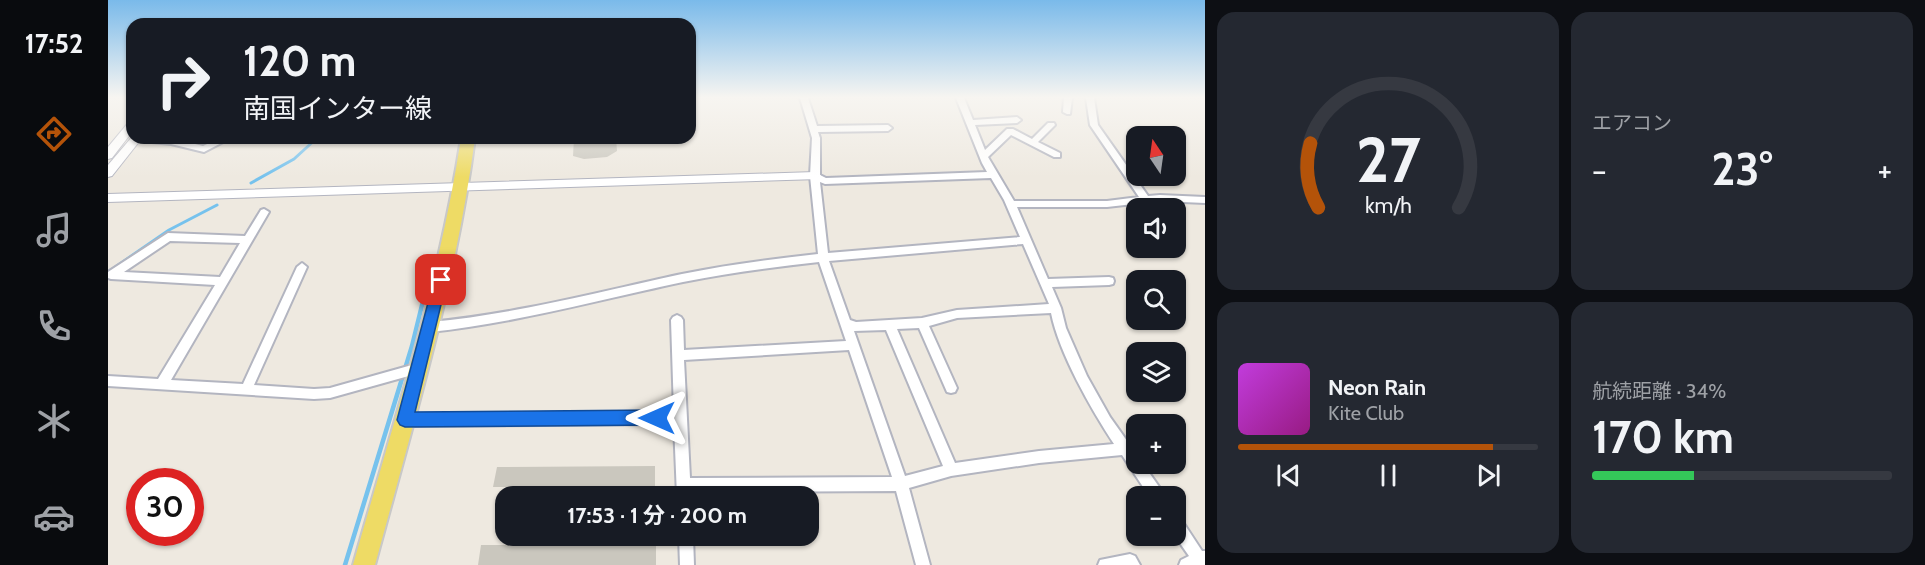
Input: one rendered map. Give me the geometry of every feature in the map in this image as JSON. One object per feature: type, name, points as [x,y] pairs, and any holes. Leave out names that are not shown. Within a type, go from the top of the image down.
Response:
[{"type":"main road","points":[[364,565],[430,327],[461,188],[467,144]]},
{"type":"street","points":[[812,124],[816,138],[814,176],[823,258],[901,484],[923,565]]},
{"type":"street","points":[[972,124],[984,156],[1010,204],[1056,308],[1060,328],[1083,379],[1106,421],[1150,486]]},
{"type":"street","points":[[1094,124],[1144,198]]},
{"type":"street","points":[[1032,142],[1051,125]]},
{"type":"street","points":[[813,129],[888,128]]},
{"type":"street","points":[[984,156],[1010,131],[1057,155]]},
{"type":"street","points":[[108,155],[126,132]]},
{"type":"street","points":[[108,174],[132,144]]},
{"type":"street","points":[[183,144],[204,149],[214,144]]},
{"type":"street","points":[[108,198],[814,176],[825,181],[993,175]]},
{"type":"street","points":[[1186,200],[1205,200]]},
{"type":"street","points":[[1010,204],[1107,204],[1126,202]]},
{"type":"street","points":[[161,385],[264,212]]},
{"type":"street","points":[[222,281],[111,275],[168,237],[247,240]]},
{"type":"street","points":[[430,327],[472,324],[553,310],[653,284],[722,271],[823,258],[1025,240]]},
{"type":"street","points":[[246,390],[302,267]]},
{"type":"street","points":[[1045,283],[1109,281]]},
{"type":"street","points":[[845,323],[856,327],[922,323],[957,314],[1056,308]]},
{"type":"street","points":[[677,320],[684,486]]},
{"type":"street","points":[[922,323],[951,388]]},
{"type":"street","points":[[890,325],[951,470]]},
{"type":"street","points":[[678,355],[853,345]]},
{"type":"street","points":[[108,381],[330,393],[419,368]]},
{"type":"street","points":[[405,420],[680,418]]},
{"type":"street","points":[[819,487],[901,484],[951,470],[1124,448]]},
{"type":"street","points":[[1186,541],[1198,561]]},
{"type":"street","points":[[686,546],[687,565]]},
{"type":"street","points":[[1105,565],[1131,561],[1133,565]]},
{"type":"building","points":[[574,144],[616,144],[617,151],[607,157],[584,159],[573,156]]},
{"type":"building","points":[[655,466],[655,486],[493,487],[497,467]]},
{"type":"building","points":[[481,545],[656,546],[656,565],[478,565]]},
{"type":"waterway","points":[[251,183],[294,159],[310,144]]},
{"type":"waterway","points":[[108,272],[169,230],[217,205]]},
{"type":"waterway","points":[[424,298],[428,280]]},
{"type":"waterway","points":[[345,565],[412,346],[424,297]]},
{"type":"route","points":[[441,280],[405,420],[657,418]]}]
